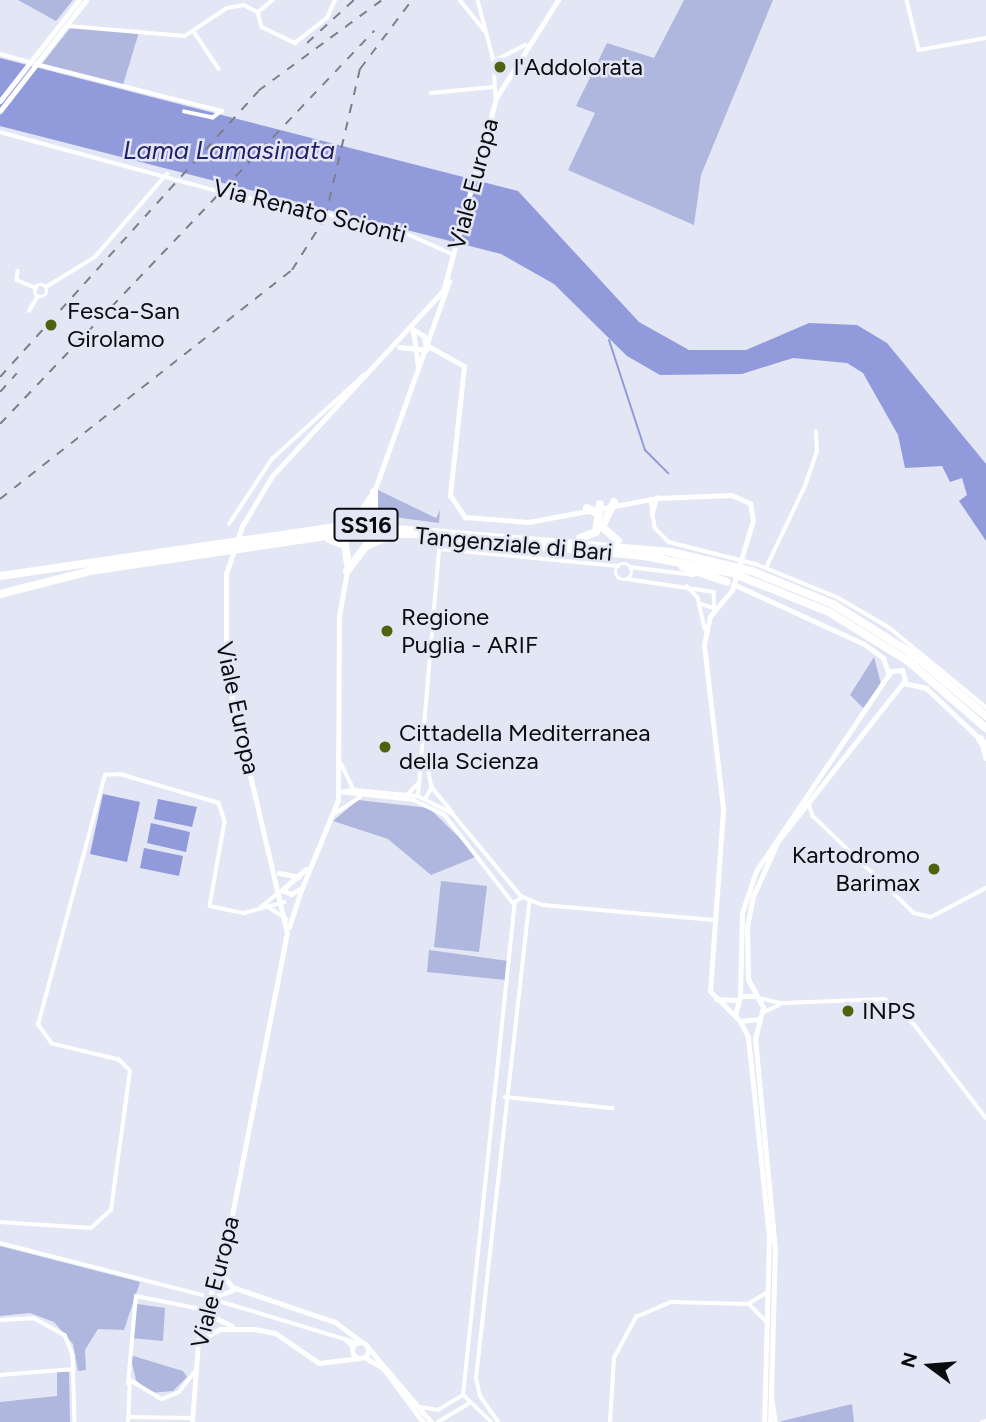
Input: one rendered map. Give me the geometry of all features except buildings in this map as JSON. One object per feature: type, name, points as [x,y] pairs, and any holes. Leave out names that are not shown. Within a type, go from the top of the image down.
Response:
[{"type":"highway","points":[[374,492],[379,518],[457,529]]},
{"type":"highway","points":[[311,532],[353,519],[374,492]]},
{"type":"highway","points":[[546,537],[589,537],[601,510],[614,502]]},
{"type":"highway","points":[[587,508],[601,510]]},
{"type":"highway","points":[[601,510],[606,535],[637,547]]},
{"type":"highway","name":"Tangenziale di Bari","points":[[0,576],[311,532],[457,529],[637,547],[732,570]]},
{"type":"highway","points":[[311,532],[345,545],[347,570]]},
{"type":"highway","name":"Tangenziale di Bari","points":[[0,594],[90,570],[311,532],[414,534],[644,556],[753,571],[872,626],[986,716]]},
{"type":"highway","points":[[347,570],[375,540],[414,534]]},
{"type":"highway","name":"Tangenziale di Bari","points":[[753,571],[867,633],[986,728]]},
{"type":"highway","points":[[980,740],[986,748]]},
{"type":"street","points":[[0,111],[79,0]]},
{"type":"street","points":[[0,101],[86,0]]},
{"type":"street","points":[[258,12],[273,0]]},
{"type":"street","points":[[66,26],[195,33],[227,8],[244,5],[258,12],[262,27],[295,43],[327,18],[335,0]]},
{"type":"street","points":[[460,0],[487,34]]},
{"type":"street","points":[[478,0],[494,61],[493,87],[496,98]]},
{"type":"street","name":"Viale Europa","points":[[192,1420],[198,1342],[219,1266],[288,933],[285,902],[237,716],[222,631],[226,574],[242,526],[272,476],[413,329],[450,274],[472,176],[496,98],[525,45],[558,0]]},
{"type":"street","points":[[907,0],[919,50],[986,38]]},
{"type":"street","points":[[195,33],[219,69]]},
{"type":"street","points":[[494,61],[525,45]]},
{"type":"street","points":[[0,54],[222,111],[213,118],[185,112]]},
{"type":"street","points":[[431,93],[493,87]]},
{"type":"street","name":"Via Renato Scionti","points":[[0,132],[167,174],[221,192],[394,228],[455,253]]},
{"type":"street","points":[[29,311],[46,287],[95,257],[167,174]]},
{"type":"street","points":[[18,271],[17,280],[36,288],[46,287]]},
{"type":"street","points":[[374,492],[426,350],[450,274]]},
{"type":"street","points":[[36,288],[38,296]]},
{"type":"street","points":[[413,329],[424,336],[426,350]]},
{"type":"street","points":[[413,329],[418,369]]},
{"type":"street","points":[[395,348],[415,348],[438,353],[464,366],[450,482],[457,511],[473,520],[516,523],[587,508]]},
{"type":"street","points":[[229,524],[272,459],[349,383],[370,374]]},
{"type":"street","points":[[766,568],[805,486],[817,452],[816,432]]},
{"type":"street","points":[[614,502],[731,495],[750,502],[753,520],[730,593],[715,609],[705,629]]},
{"type":"street","points":[[648,509],[654,498]]},
{"type":"street","points":[[651,518],[654,498]]},
{"type":"street","points":[[634,500],[648,509],[651,518],[669,542],[732,570],[748,589],[864,643],[883,659],[889,676],[901,684],[926,688],[980,740],[986,759]]},
{"type":"street","points":[[418,796],[426,745],[439,549],[630,567],[753,571],[766,568],[890,628],[986,707]]},
{"type":"street","points":[[618,566],[616,575],[627,579],[685,584],[730,593]]},
{"type":"street","points":[[630,567],[639,580]]},
{"type":"street","points":[[288,933],[307,867],[339,792],[339,616],[347,570]]},
{"type":"street","points":[[627,579],[632,573]]},
{"type":"street","points":[[685,584],[700,604],[705,629],[723,810],[713,920],[713,998],[738,1019],[758,1019]]},
{"type":"street","points":[[708,589],[716,596],[715,609]]},
{"type":"street","points":[[700,604],[715,609]]},
{"type":"street","points":[[764,1422],[770,1282],[749,1043],[738,1019],[742,913],[776,840],[889,676],[902,670],[901,684],[790,821]]},
{"type":"street","points":[[426,745],[432,787],[529,903],[713,920]]},
{"type":"street","points":[[341,763],[354,790]]},
{"type":"street","points":[[0,1222],[91,1228],[111,1210],[130,1071],[119,1060],[52,1044],[38,1025],[105,775],[120,774],[219,803],[225,822],[207,901],[233,913],[285,902],[300,891]]},
{"type":"street","points":[[408,794],[421,781]]},
{"type":"street","points":[[425,799],[432,787]]},
{"type":"street","points":[[339,792],[354,790],[408,794],[425,799],[453,814]]},
{"type":"street","points":[[339,792],[414,800],[445,815],[516,910],[467,1390],[438,1410],[421,1407]]},
{"type":"street","points":[[330,817],[361,796]]},
{"type":"street","points":[[808,801],[813,816],[914,913],[931,917],[986,888]]},
{"type":"street","points":[[762,1013],[748,979],[747,927],[752,896],[776,840]]},
{"type":"street","points":[[260,908],[299,877],[307,867]]},
{"type":"street","points":[[278,872],[299,877]]},
{"type":"street","points":[[282,890],[291,894],[300,891]]},
{"type":"street","points":[[514,904],[523,897]]},
{"type":"street","points":[[272,898],[285,902]]},
{"type":"street","points":[[438,1422],[446,1411],[471,1405],[479,1394],[505,1097],[529,903]]},
{"type":"street","points":[[268,907],[286,919]]},
{"type":"street","points":[[516,910],[526,912]]},
{"type":"street","points":[[713,998],[757,997],[783,1003],[885,999],[914,1024],[986,1118]]},
{"type":"street","points":[[770,1422],[775,1248],[758,1019],[762,1013],[783,1003]]},
{"type":"street","points":[[505,1097],[612,1108]]},
{"type":"street","points":[[0,1243],[202,1295]]},
{"type":"street","points":[[219,1266],[226,1283],[249,1294]]},
{"type":"street","points":[[610,1422],[614,1358],[636,1317],[680,1300],[748,1304],[763,1298],[770,1282]]},
{"type":"street","points":[[192,1420],[128,1419],[128,1384],[136,1296],[208,1304],[226,1289],[335,1322],[421,1407],[431,1422]]},
{"type":"street","points":[[219,1301],[359,1344]]},
{"type":"street","points":[[208,1304],[218,1321],[241,1328],[275,1333],[318,1363],[362,1358],[383,1368],[423,1422]]},
{"type":"street","points":[[748,1304],[769,1327]]},
{"type":"street","points":[[0,1320],[34,1318],[58,1328],[74,1369],[75,1422]]},
{"type":"street","points":[[198,1342],[209,1332],[241,1328]]},
{"type":"street","points":[[359,1344],[362,1358]]},
{"type":"street","points":[[359,1344],[362,1358]]},
{"type":"street","points":[[0,1375],[74,1369]]},
{"type":"street","points":[[128,1384],[168,1398],[195,1371]]},
{"type":"street","points":[[772,1382],[776,1422]]},
{"type":"street","points":[[467,1390],[479,1394],[498,1422]]},
{"type":"street","points":[[463,1395],[491,1422]]},
{"type":"shaded area","points":[[18,0],[73,0],[56,21]]},
{"type":"shaded area","points":[[684,0],[773,0],[701,175],[694,225],[568,170],[595,113],[576,106],[607,43],[654,58]]},
{"type":"shaded area","points":[[71,27],[139,32],[123,85],[41,65]]},
{"type":"shaded area","points":[[378,490],[436,518],[440,510],[439,523],[378,515]]},
{"type":"shaded area","points":[[874,657],[881,684],[863,708],[850,695]]},
{"type":"shaded area","points":[[358,800],[429,808],[478,856],[431,875],[388,839],[333,821]]},
{"type":"shaded area","points":[[441,881],[487,886],[479,952],[434,947]]},
{"type":"shaded area","points":[[429,950],[508,961],[506,980],[427,972]]},
{"type":"shaded area","points":[[0,1246],[140,1282],[124,1330],[98,1329],[85,1350],[86,1370],[78,1371],[73,1344],[54,1322],[30,1313],[0,1316]]},
{"type":"shaded area","points":[[137,1304],[165,1308],[163,1341],[131,1338]]},
{"type":"shaded area","points":[[130,1355],[183,1371],[187,1377],[173,1391],[150,1393],[136,1380]]},
{"type":"shaded area","points":[[57,1372],[69,1372],[70,1422],[0,1422],[0,1402],[57,1396]]},
{"type":"shaded area","points":[[852,1404],[854,1422],[781,1422],[782,1421]]},
{"type":"water","name":"Lama Lamasinata","points":[[0,58],[518,191],[639,322],[689,350],[746,350],[809,323],[857,325],[887,343],[986,464],[986,541],[959,501],[967,495],[962,478],[950,482],[942,466],[905,468],[898,435],[863,373],[847,363],[793,358],[742,374],[660,375],[627,356],[554,284],[501,254],[0,126]]},
{"type":"water","points":[[103,794],[140,802],[127,862],[90,854]]},
{"type":"water","points":[[158,799],[197,807],[192,827],[154,819]]},
{"type":"water","points":[[151,823],[190,832],[186,852],[147,843]]},
{"type":"water","points":[[144,848],[183,856],[179,876],[140,868]]},
{"type":"waterway","points":[[609,340],[645,450],[668,473]]},
{"type":"railway","points":[[307,43],[354,0]]},
{"type":"railway","points":[[0,377],[258,91],[382,0]]},
{"type":"railway","points":[[0,499],[292,270],[325,218],[360,69],[412,0]]},
{"type":"railway","points":[[0,424],[374,31]]},
{"type":"railway","points":[[0,392],[17,373]]},
{"type":"place","name":"l'Addolorata","points":[[500,67]]},
{"type":"place","name":"Fesca-San Girolamo","points":[[51,325]]},
{"type":"place","name":"Regione Puglia - ARIF","points":[[387,631]]},
{"type":"place","name":"Cittadella Mediterranea della Scienza","points":[[385,747]]},
{"type":"place","name":"Kartodromo Barimax","points":[[934,869]]},
{"type":"place","name":"INPS","points":[[848,1011]]}]
